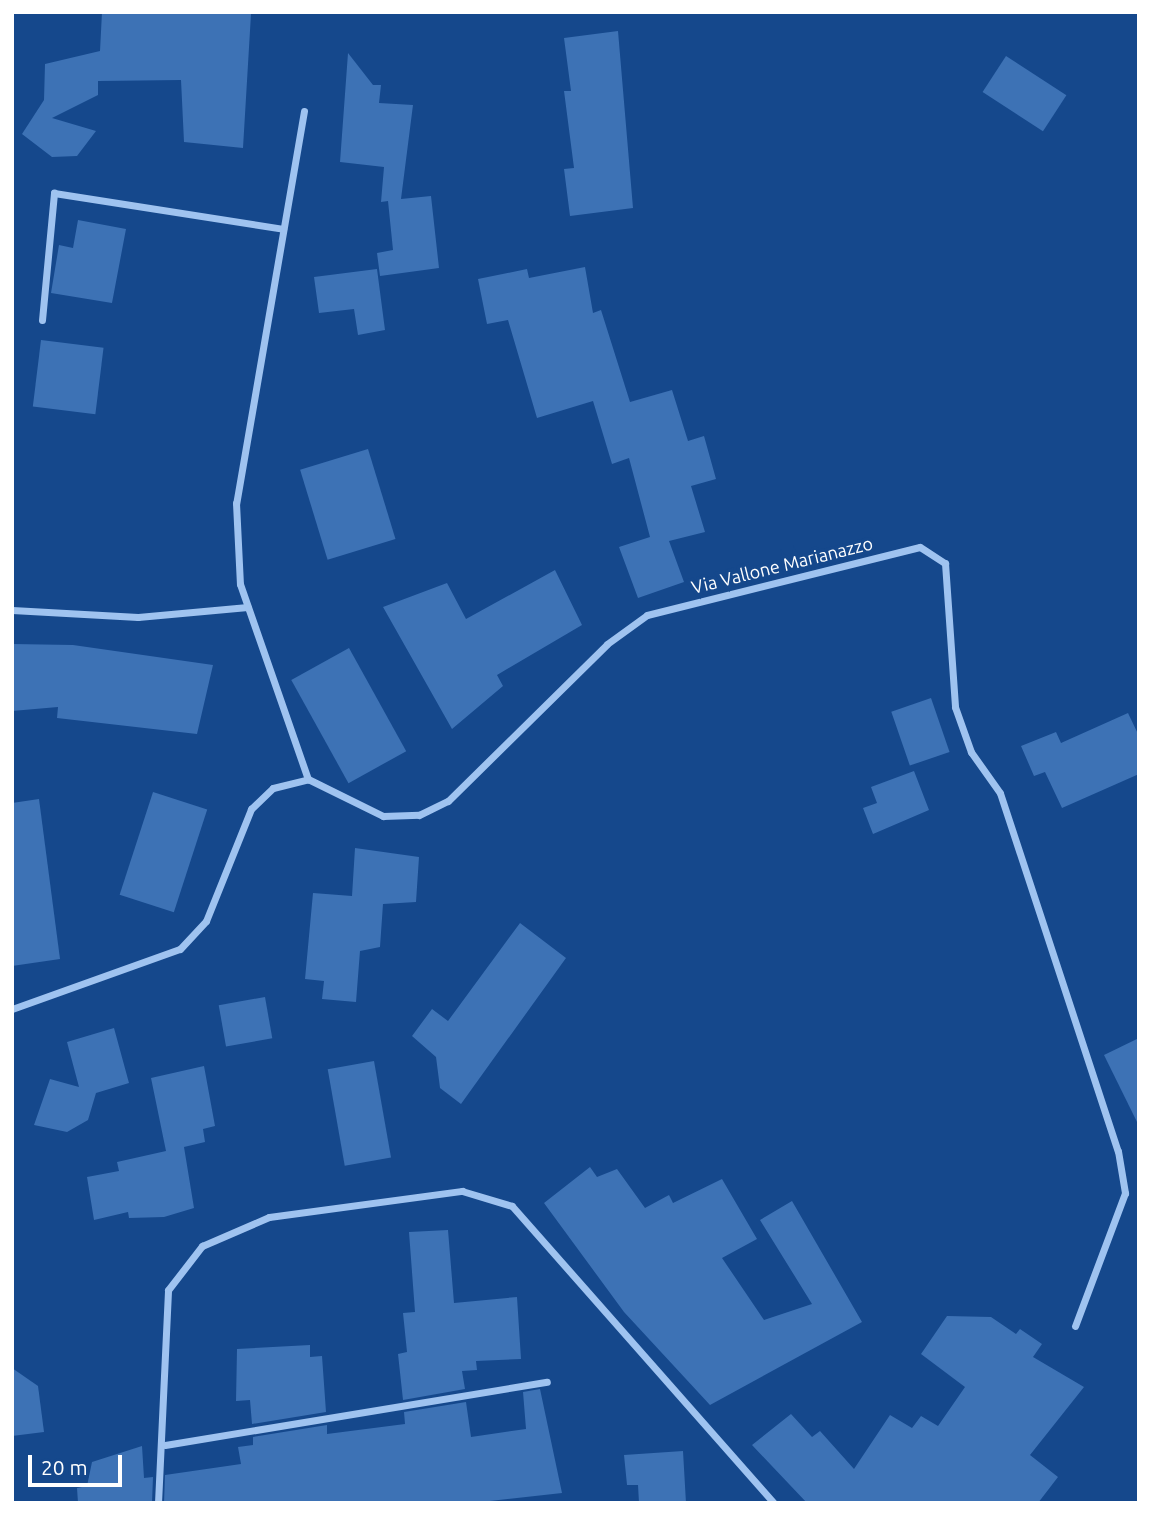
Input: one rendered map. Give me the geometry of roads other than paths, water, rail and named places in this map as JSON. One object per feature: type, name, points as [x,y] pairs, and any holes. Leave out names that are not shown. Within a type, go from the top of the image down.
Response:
[{"type":"street","points":[[12,1009],[180,949],[206,921],[251,809],[273,788],[308,779],[240,584],[236,503],[304,111]]},
{"type":"street","points":[[42,320],[54,193],[283,229]]},
{"type":"street","name":"Via Vallone Marianazzo","points":[[308,779],[383,816],[419,815],[448,801],[607,644],[647,615],[920,547],[945,563],[956,707],[971,752],[1000,793],[1118,1151],[1125,1193],[1075,1326]]},
{"type":"street","points":[[12,610],[138,617],[248,607]]},
{"type":"street","points":[[158,1503],[165,1445],[167,1290],[202,1246],[269,1217],[462,1191],[512,1206],[774,1503]]},
{"type":"street","points":[[165,1445],[547,1382]]}]
